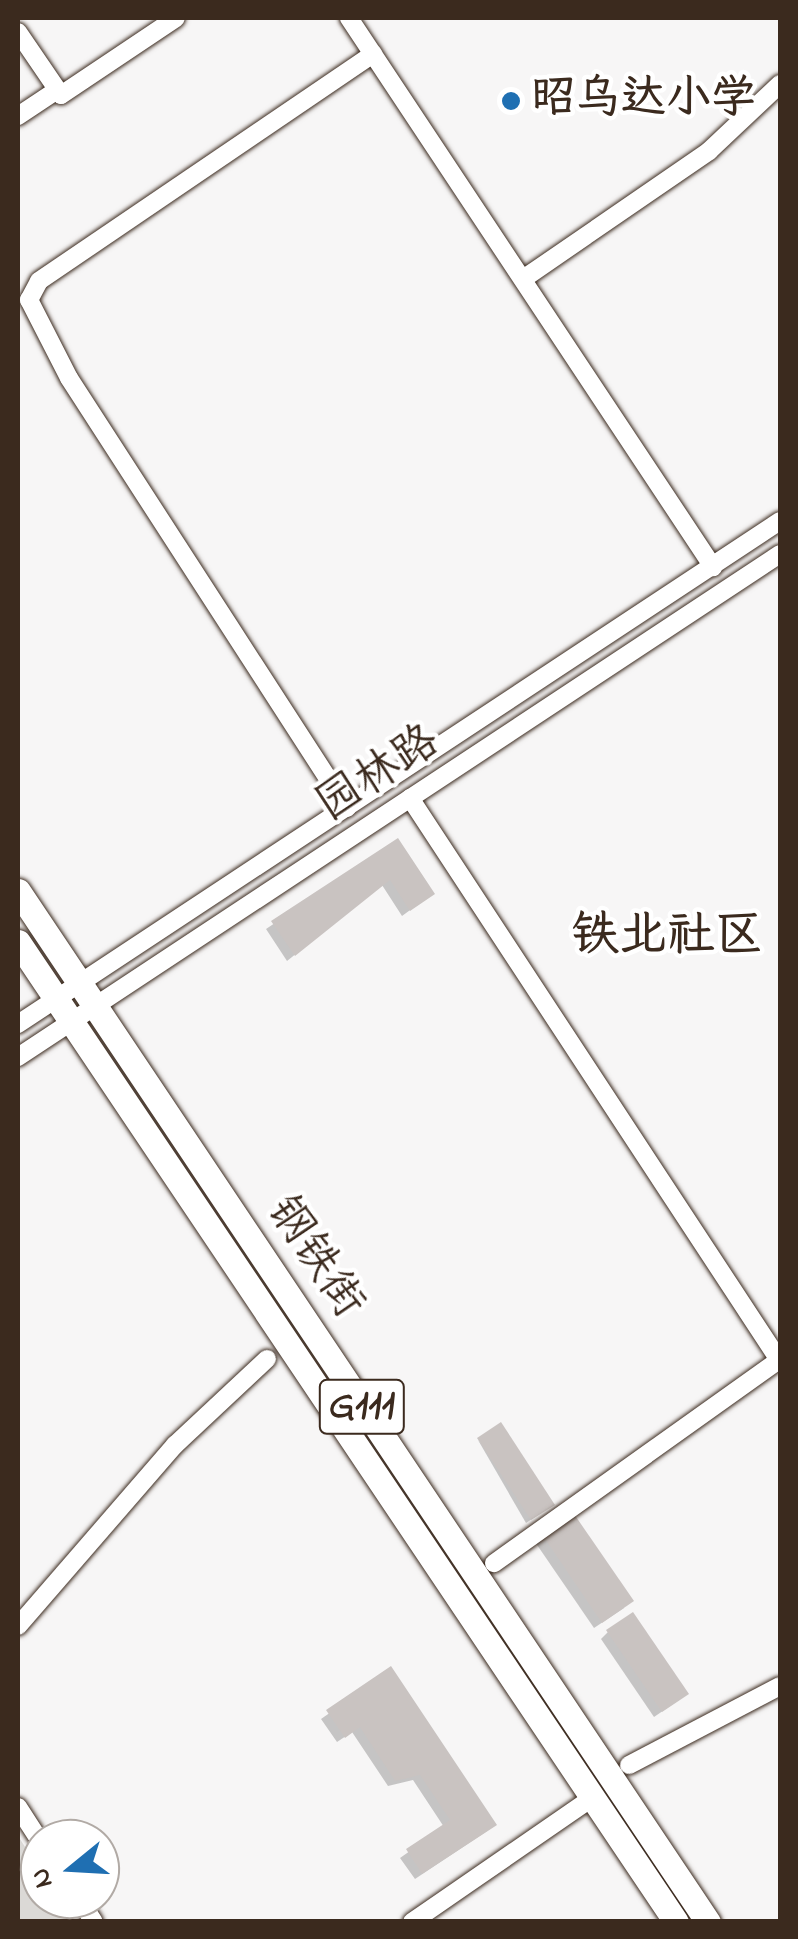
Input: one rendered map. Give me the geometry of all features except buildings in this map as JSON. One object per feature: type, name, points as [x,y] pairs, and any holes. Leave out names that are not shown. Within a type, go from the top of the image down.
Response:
[{"type":"highway","name":"钢铁街","points":[[18,891],[708,1922]]},
{"type":"highway","name":"钢铁街","points":[[18,942],[676,1922]]},
{"type":"street","points":[[18,116],[176,18]]},
{"type":"street","points":[[349,18],[713,567]]},
{"type":"street","points":[[18,32],[57,90]]},
{"type":"street","points":[[347,808],[70,378],[29,300],[39,281],[374,54]]},
{"type":"street","points":[[523,280],[709,151],[780,84]]},
{"type":"street","name":"园林路","points":[[18,1024],[780,521]]},
{"type":"street","name":"园林路","points":[[18,1057],[780,554]]},
{"type":"street","points":[[410,798],[777,1347],[779,1360],[494,1563]]},
{"type":"street","points":[[18,1626],[174,1445],[268,1359]]},
{"type":"street","points":[[629,1766],[780,1686]]},
{"type":"street","points":[[412,1922],[593,1797]]},
{"type":"shaded area","points":[[18,1836],[20,1919],[75,1921],[18,1921]]},
{"type":"place","name":"昭乌达小学","points":[[511,101]]},
{"type":"district","name":"铁北社区","points":[[667,938]]}]
